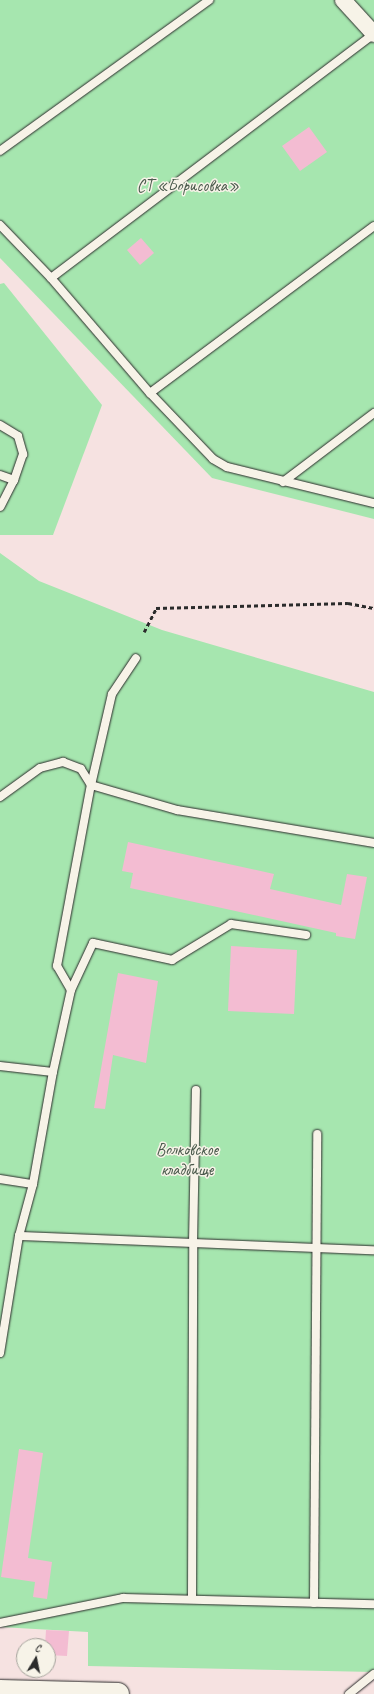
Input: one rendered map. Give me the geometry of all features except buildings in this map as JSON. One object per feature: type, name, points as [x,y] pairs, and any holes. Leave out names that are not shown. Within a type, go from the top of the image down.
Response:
[{"type":"main road","points":[[0,1691],[118,1694]]},
{"type":"street","points":[[344,0],[374,34]]},
{"type":"lane","points":[[0,151],[209,0]]},
{"type":"lane","points":[[51,278],[374,34]]},
{"type":"lane","points":[[0,225],[51,278],[150,393],[213,459],[227,467],[283,482],[374,503]]},
{"type":"lane","points":[[150,393],[374,226]]},
{"type":"lane","points":[[283,482],[374,413]]},
{"type":"lane","points":[[0,424],[18,436],[23,454],[14,480],[3,505],[0,507]]},
{"type":"lane","points":[[0,475],[14,480]]},
{"type":"lane","points":[[71,990],[57,966],[91,785],[112,694],[136,658]]},
{"type":"lane","points":[[0,797],[40,768],[63,762],[81,769],[91,785],[177,810],[374,843]]},
{"type":"lane","points":[[0,1353],[4,1301],[32,1184],[53,1072],[71,990],[93,943],[172,960],[231,924],[306,935]]},
{"type":"lane","points":[[0,1066],[53,1072]]},
{"type":"lane","points":[[192,1599],[193,1243],[196,1090]]},
{"type":"lane","points":[[314,1603],[314,1248],[317,1134]]},
{"type":"lane","points":[[0,1179],[32,1184]]},
{"type":"lane","points":[[19,1236],[374,1250]]},
{"type":"lane","points":[[0,1623],[123,1598],[374,1604]]},
{"type":"lane","points":[[349,1694],[374,1674]]},
{"type":"path","points":[[144,632],[156,608],[348,603],[374,608]]},
{"type":"green space","name":"СТ «Борисовка»","points":[[0,0],[374,0],[374,519],[212,478],[0,258]]},
{"type":"green space","points":[[4,283],[102,405],[53,535],[0,535],[0,284]]},
{"type":"green space","name":"Волковское кладбище","points":[[0,553],[39,581],[162,630],[374,692],[374,1672],[88,1666],[88,1632],[0,1627]]}]
